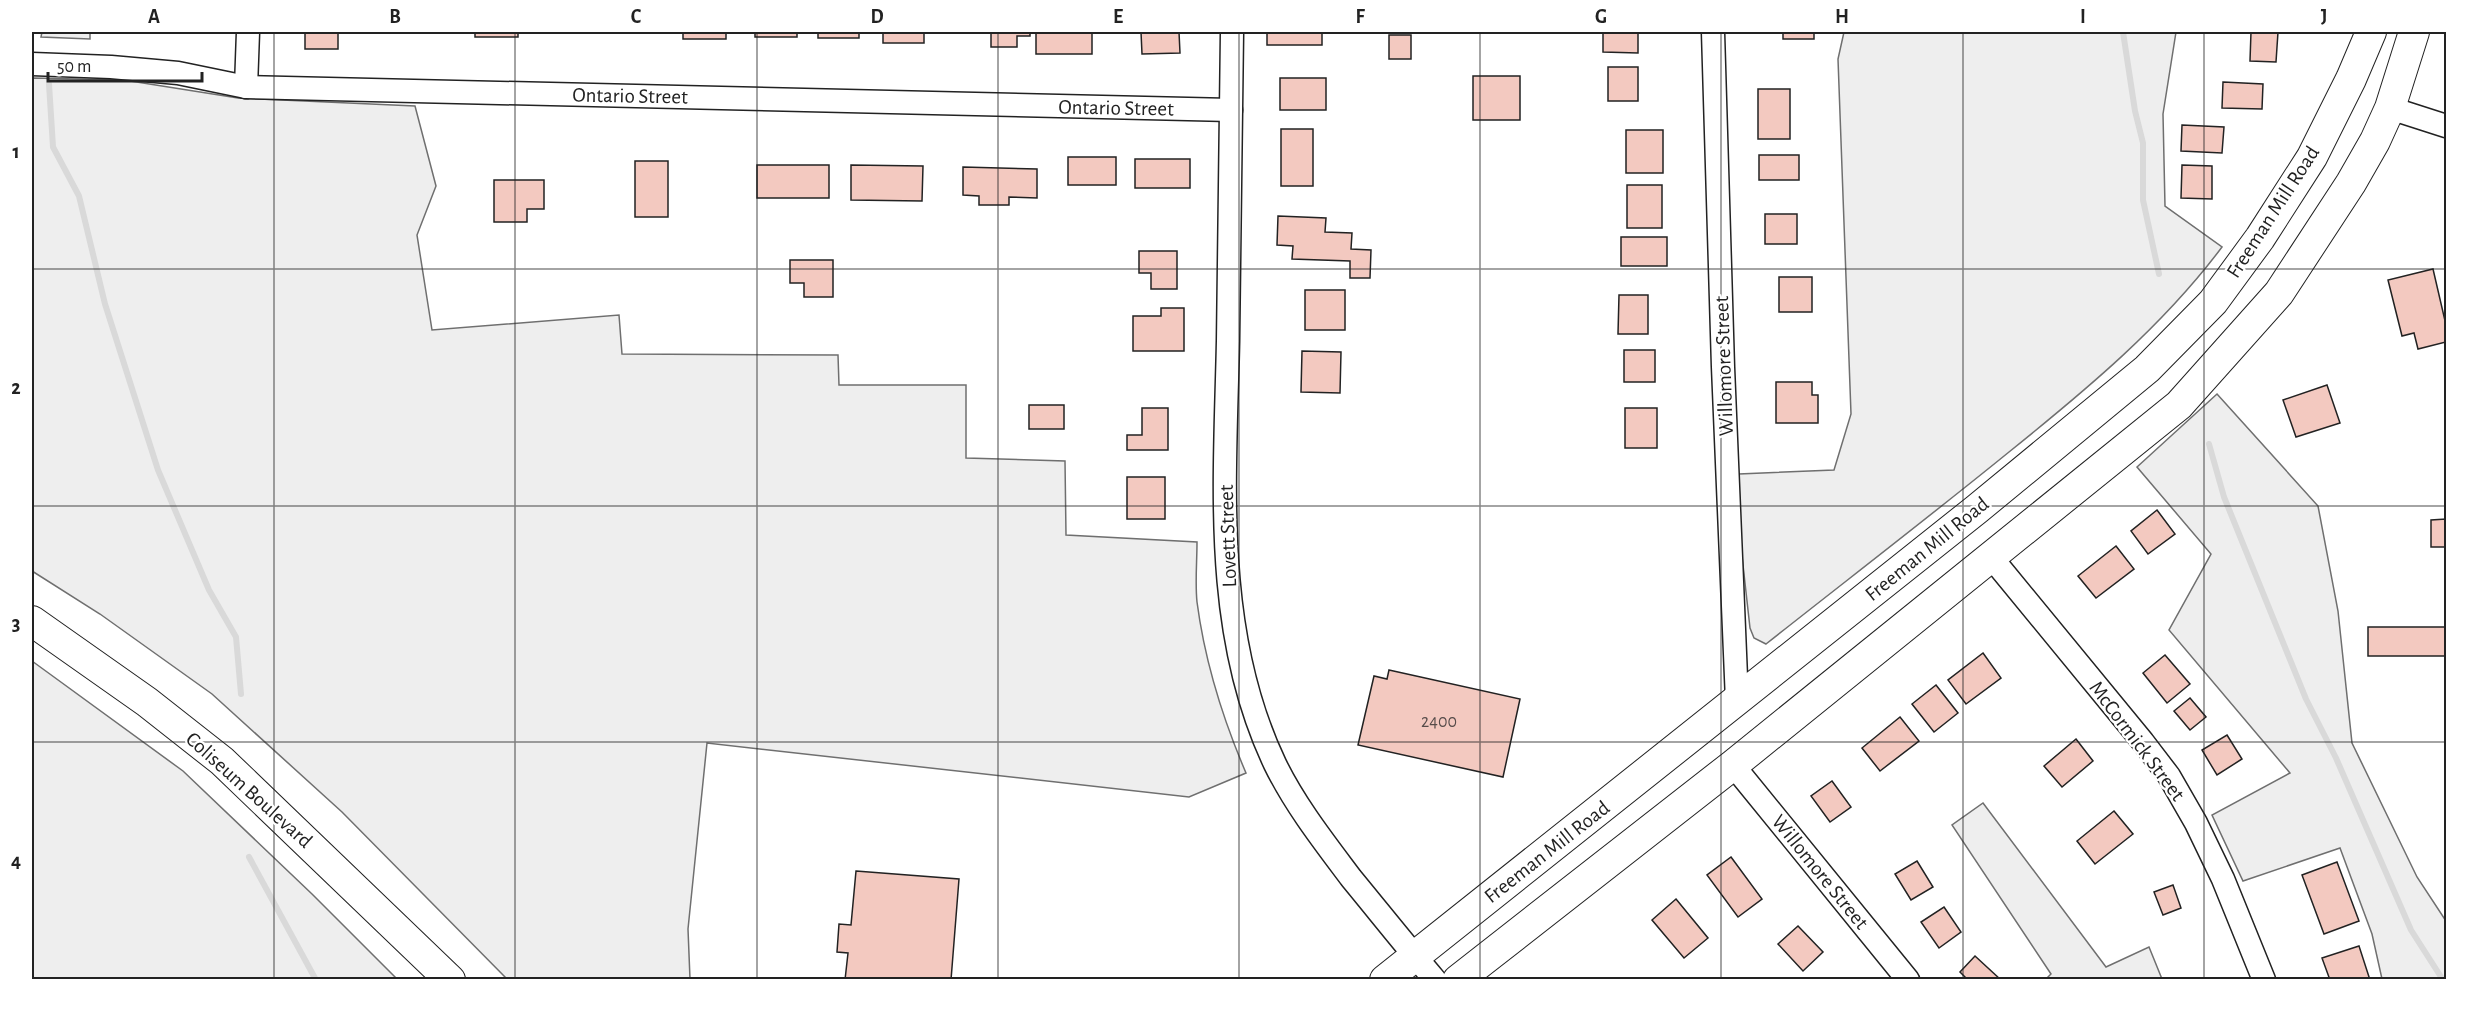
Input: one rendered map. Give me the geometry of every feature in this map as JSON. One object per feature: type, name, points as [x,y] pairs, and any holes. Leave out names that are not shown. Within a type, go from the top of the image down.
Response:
[{"type":"main road","name":"Freeman Mill Road","points":[[1385,980],[1994,495],[2147,369],[2213,302],[2260,238],[2312,157],[2351,79],[2371,32]]},
{"type":"main road","points":[[1458,980],[1733,765],[2179,405],[2279,293],[2351,183],[2375,141],[2390,108],[2414,32]]},
{"type":"main road","name":"Coliseum Boulevard","points":[[32,621],[147,702],[222,762],[450,980]]},
{"type":"street","points":[[246,87],[248,32]]},
{"type":"street","name":"Lovett Street","points":[[1232,32],[1226,510],[1227,568],[1236,645],[1260,727],[1275,764],[1291,791],[1322,840],[1435,980]]},
{"type":"street","name":"Willomore Street","points":[[1713,32],[1737,701]]},
{"type":"street","name":"Ontario Street","points":[[32,64],[111,67],[178,73],[246,87],[1231,110]]},
{"type":"street","points":[[2390,108],[2446,126]]},
{"type":"street","name":"McCormick Street","points":[[1991,557],[2169,776],[2196,823],[2218,870],[2264,980]]},
{"type":"street","name":"Willomore Street","points":[[1733,765],[1908,980]]},
{"type":"shaded area","points":[[42,32],[90,32],[90,39],[41,37]]},
{"type":"shaded area","points":[[1844,32],[2176,32],[2163,114],[2165,206],[2222,247],[2175,304],[2095,381],[2038,429],[1766,644],[1754,638],[1750,628],[1740,538],[1739,474],[1834,470],[1851,414],[1838,59]]},
{"type":"shaded area","points":[[32,78],[124,80],[238,98],[415,106],[436,186],[417,235],[432,330],[619,315],[622,354],[838,355],[839,385],[966,385],[966,458],[1065,461],[1066,535],[1197,542],[1196,595],[1200,625],[1222,710],[1246,773],[1189,797],[707,743],[688,929],[690,979],[507,979],[342,812],[212,694],[100,614],[32,571]]},
{"type":"shaded area","points":[[2217,394],[2318,506],[2338,611],[2352,743],[2417,877],[2446,921],[2446,979],[2382,979],[2372,934],[2340,848],[2243,881],[2212,815],[2290,773],[2169,630],[2211,554],[2137,467]]},
{"type":"shaded area","points":[[32,661],[183,771],[397,979],[32,979]]},
{"type":"shaded area","points":[[1983,803],[2106,967],[2149,947],[2162,979],[2046,979],[2051,974],[1952,825]]},
{"type":"building","points":[[305,32],[338,32],[338,49],[305,49]]},
{"type":"building","points":[[475,32],[518,32],[518,37],[475,37]]},
{"type":"building","points":[[683,32],[726,32],[726,39],[683,39]]},
{"type":"building","points":[[755,32],[797,32],[797,37],[755,37]]},
{"type":"building","points":[[818,32],[859,32],[859,38],[818,38]]},
{"type":"building","points":[[883,32],[924,32],[924,43],[883,43]]},
{"type":"building","points":[[991,32],[1030,32],[1030,36],[1017,36],[1017,47],[991,47]]},
{"type":"building","points":[[1036,32],[1092,32],[1092,54],[1036,54]]},
{"type":"building","points":[[1141,32],[1179,32],[1180,53],[1142,54]]},
{"type":"building","points":[[1267,32],[1322,32],[1322,45],[1267,45]]},
{"type":"building","points":[[1603,32],[1638,32],[1638,53],[1603,52]]},
{"type":"building","points":[[1783,32],[1814,32],[1814,39],[1783,39]]},
{"type":"building","points":[[2251,32],[2278,32],[2276,62],[2250,61]]},
{"type":"building","points":[[1389,35],[1411,35],[1411,59],[1389,59]]},
{"type":"building","points":[[1608,67],[1638,67],[1638,101],[1608,101]]},
{"type":"building","points":[[1473,76],[1520,76],[1520,120],[1473,120]]},
{"type":"building","points":[[1280,78],[1326,78],[1326,110],[1280,110]]},
{"type":"building","points":[[2223,82],[2263,84],[2262,109],[2222,108]]},
{"type":"building","points":[[1758,89],[1790,89],[1790,139],[1758,139]]},
{"type":"building","points":[[2182,125],[2224,127],[2222,153],[2181,151]]},
{"type":"building","points":[[1281,129],[1313,129],[1313,186],[1281,186]]},
{"type":"building","points":[[1626,130],[1663,130],[1663,173],[1626,173]]},
{"type":"building","points":[[1759,155],[1799,155],[1799,180],[1759,180]]},
{"type":"building","points":[[1068,157],[1116,157],[1116,185],[1068,185]]},
{"type":"building","points":[[1135,159],[1190,159],[1190,188],[1135,188]]},
{"type":"building","points":[[635,161],[668,161],[668,217],[635,217]]},
{"type":"building","points":[[757,165],[829,165],[829,198],[757,198]]},
{"type":"building","points":[[851,165],[923,166],[922,201],[851,200]]},
{"type":"building","points":[[2182,165],[2212,166],[2212,199],[2181,198]]},
{"type":"building","points":[[963,167],[1037,169],[1037,198],[1009,197],[1009,205],[979,205],[979,196],[963,195]]},
{"type":"building","points":[[494,180],[544,180],[544,209],[527,209],[527,222],[494,222]]},
{"type":"building","points":[[1627,185],[1662,185],[1662,228],[1627,228]]},
{"type":"building","points":[[1765,214],[1797,214],[1797,244],[1765,244]]},
{"type":"building","points":[[1278,216],[1326,218],[1325,232],[1352,233],[1351,249],[1371,250],[1370,278],[1350,278],[1350,261],[1292,259],[1293,246],[1277,245]]},
{"type":"building","points":[[1621,237],[1667,237],[1667,266],[1621,266]]},
{"type":"building","points":[[1139,251],[1177,251],[1177,289],[1151,289],[1151,273],[1139,273]]},
{"type":"building","points":[[790,260],[833,260],[833,297],[804,297],[804,283],[790,283]]},
{"type":"building","points":[[2433,269],[2446,325],[2446,342],[2418,349],[2414,333],[2402,336],[2388,280]]},
{"type":"building","points":[[1779,277],[1812,277],[1812,312],[1779,312]]},
{"type":"building","points":[[1305,290],[1345,290],[1345,330],[1305,330]]},
{"type":"building","points":[[1619,295],[1648,295],[1648,334],[1618,334]]},
{"type":"building","points":[[1161,308],[1184,308],[1184,351],[1133,351],[1133,316],[1161,316]]},
{"type":"building","points":[[1624,350],[1655,350],[1655,382],[1624,382]]},
{"type":"building","points":[[1302,351],[1341,352],[1340,393],[1301,392]]},
{"type":"building","points":[[1776,382],[1812,382],[1812,395],[1818,395],[1818,423],[1776,423]]},
{"type":"building","points":[[2327,385],[2340,423],[2296,437],[2283,400]]},
{"type":"building","points":[[1029,405],[1064,405],[1064,429],[1029,429]]},
{"type":"building","points":[[1142,408],[1168,408],[1168,450],[1127,450],[1127,435],[1142,435]]},
{"type":"building","points":[[1625,408],[1657,408],[1657,448],[1625,448]]},
{"type":"building","points":[[1127,477],[1165,477],[1165,519],[1127,519]]},
{"type":"building","points":[[2157,510],[2175,534],[2148,554],[2131,531]]},
{"type":"building","points":[[2446,519],[2446,547],[2431,547],[2431,520]]},
{"type":"building","points":[[2116,546],[2134,569],[2096,598],[2078,576]]},
{"type":"building","points":[[2368,627],[2445,627],[2445,656],[2368,656]]},
{"type":"building","points":[[1983,653],[2001,678],[1966,704],[1948,680]]},
{"type":"building","points":[[2165,655],[2190,684],[2167,703],[2143,673]]},
{"type":"building","points":[[1389,670],[1520,699],[1503,777],[1358,745],[1374,676],[1387,679]]},
{"type":"building","points":[[1936,685],[1958,713],[1934,732],[1912,704]]},
{"type":"building","points":[[2190,698],[2206,717],[2190,730],[2174,711]]},
{"type":"building","points":[[1900,717],[1919,741],[1880,771],[1862,748]]},
{"type":"building","points":[[2227,735],[2242,759],[2217,775],[2202,750]]},
{"type":"building","points":[[2076,739],[2093,761],[2062,787],[2044,766]]},
{"type":"building","points":[[1832,781],[1851,807],[1830,822],[1811,796]]},
{"type":"building","points":[[2114,811],[2133,834],[2095,864],[2077,841]]},
{"type":"building","points":[[1731,857],[1762,899],[1738,917],[1707,875]]},
{"type":"building","points":[[1917,861],[1933,887],[1911,900],[1895,874]]},
{"type":"building","points":[[2337,862],[2359,921],[2324,934],[2302,875]]},
{"type":"building","points":[[856,871],[959,879],[951,980],[845,980],[848,953],[837,952],[839,924],[851,925]]},
{"type":"building","points":[[2173,885],[2181,908],[2163,915],[2154,892]]},
{"type":"building","points":[[1676,899],[1708,938],[1684,958],[1652,920]]},
{"type":"building","points":[[1944,907],[1961,932],[1939,948],[1921,922]]},
{"type":"building","points":[[1798,926],[1823,952],[1803,971],[1778,944]]},
{"type":"building","points":[[2359,946],[2370,980],[2330,980],[2322,958]]},
{"type":"building","points":[[1975,956],[2001,980],[1968,980],[1960,972]]},
{"type":"waterway","points":[[2123,32],[2135,111],[2143,143],[2143,200],[2159,274]]},
{"type":"waterway","points":[[49,84],[53,147],[79,196],[105,304],[158,470],[209,590],[236,637],[241,694]]},
{"type":"waterway","points":[[2209,444],[2224,497],[2306,699],[2336,758],[2411,930],[2443,980]]},
{"type":"waterway","points":[[249,857],[316,980]]}]
